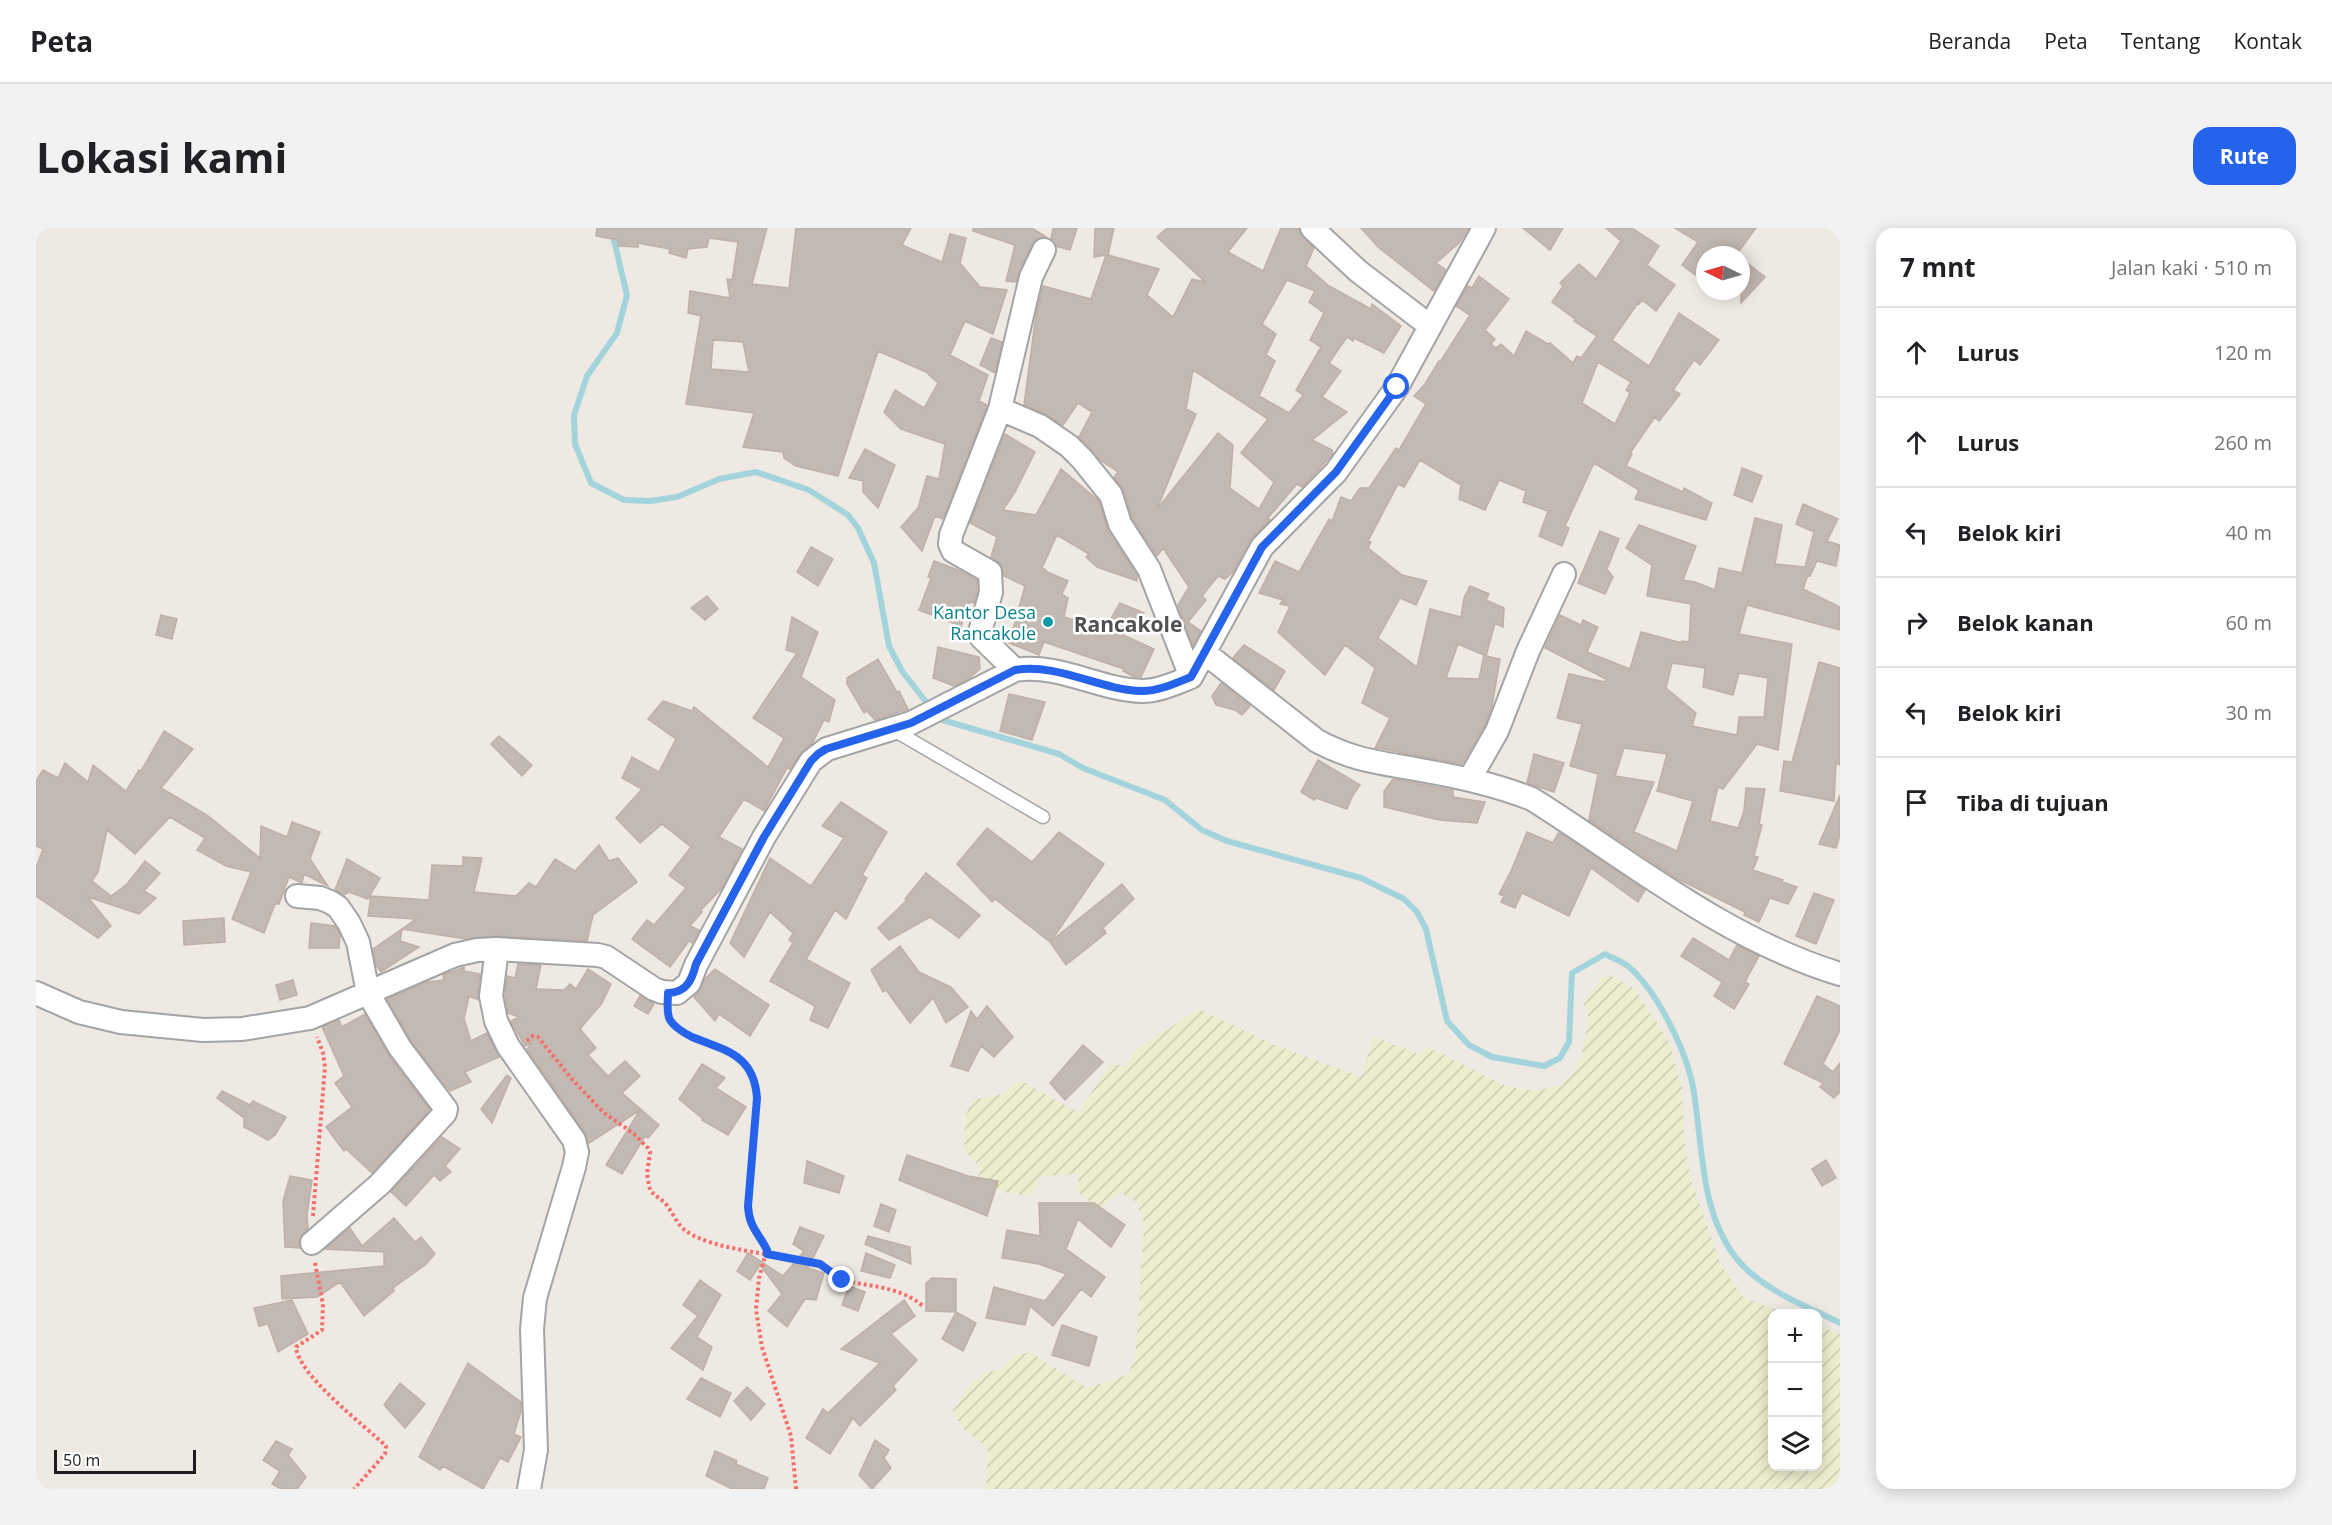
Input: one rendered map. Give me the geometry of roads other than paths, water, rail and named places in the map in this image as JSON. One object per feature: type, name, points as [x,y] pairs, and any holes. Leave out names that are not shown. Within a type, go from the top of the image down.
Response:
[{"type":"street","points":[[1312,228],[1358,271],[1430,326]]},
{"type":"street","points":[[36,993],[80,1012],[121,1022],[202,1030],[242,1029],[310,1018],[455,956],[477,950],[497,949],[590,954],[606,957],[654,989],[677,993],[689,983],[696,964],[764,837],[811,761],[826,749],[901,726],[945,707],[1015,670],[1034,668],[1144,691],[1172,685],[1191,677],[1262,547],[1336,472],[1397,387],[1484,228]]},
{"type":"street","points":[[1015,670],[981,637],[980,632],[991,592],[990,572],[953,551],[950,544],[951,535],[999,409],[1031,277],[1044,250]]},
{"type":"street","points":[[999,409],[1040,426],[1069,446],[1111,495],[1120,524],[1149,569],[1191,677]]},
{"type":"street","points":[[1469,780],[1497,732],[1528,651],[1564,574]]},
{"type":"street","points":[[1205,653],[1317,741],[1336,751],[1361,760],[1503,787],[1532,799],[1698,908],[1753,939],[1840,974]]},
{"type":"street","points":[[297,896],[320,898],[338,907],[358,942],[368,993],[400,1048],[444,1104],[446,1111],[380,1184],[312,1243]]},
{"type":"street","points":[[497,949],[491,996],[493,1009],[513,1054],[559,1117],[576,1146],[574,1167],[535,1298],[532,1329],[536,1450],[529,1489]]},
{"type":"lane","points":[[901,726],[1042,817]]},
{"type":"waterway","points":[[611,228],[627,295],[617,333],[587,376],[574,415],[575,444],[591,483],[624,500],[650,501],[677,497],[719,479],[756,472],[809,490],[848,515],[858,528],[874,563],[889,646],[902,671],[930,707]]},
{"type":"waterway","points":[[936,715],[939,719],[1059,754],[1083,768],[1165,800],[1202,830],[1227,841],[1361,878],[1404,899],[1417,912],[1426,929],[1447,1021],[1469,1045],[1492,1057],[1544,1066],[1560,1058],[1569,1042],[1572,973],[1605,954],[1626,965],[1640,978],[1660,1006],[1684,1056],[1693,1087],[1704,1176],[1715,1219],[1724,1239],[1736,1258],[1758,1279],[1784,1296],[1840,1323]]},
{"type":"place","name":"Kantor Desa Rancakole","points":[[1048,622]]},
{"type":"district","name":"Rancakole","points":[[1128,624]]}]
